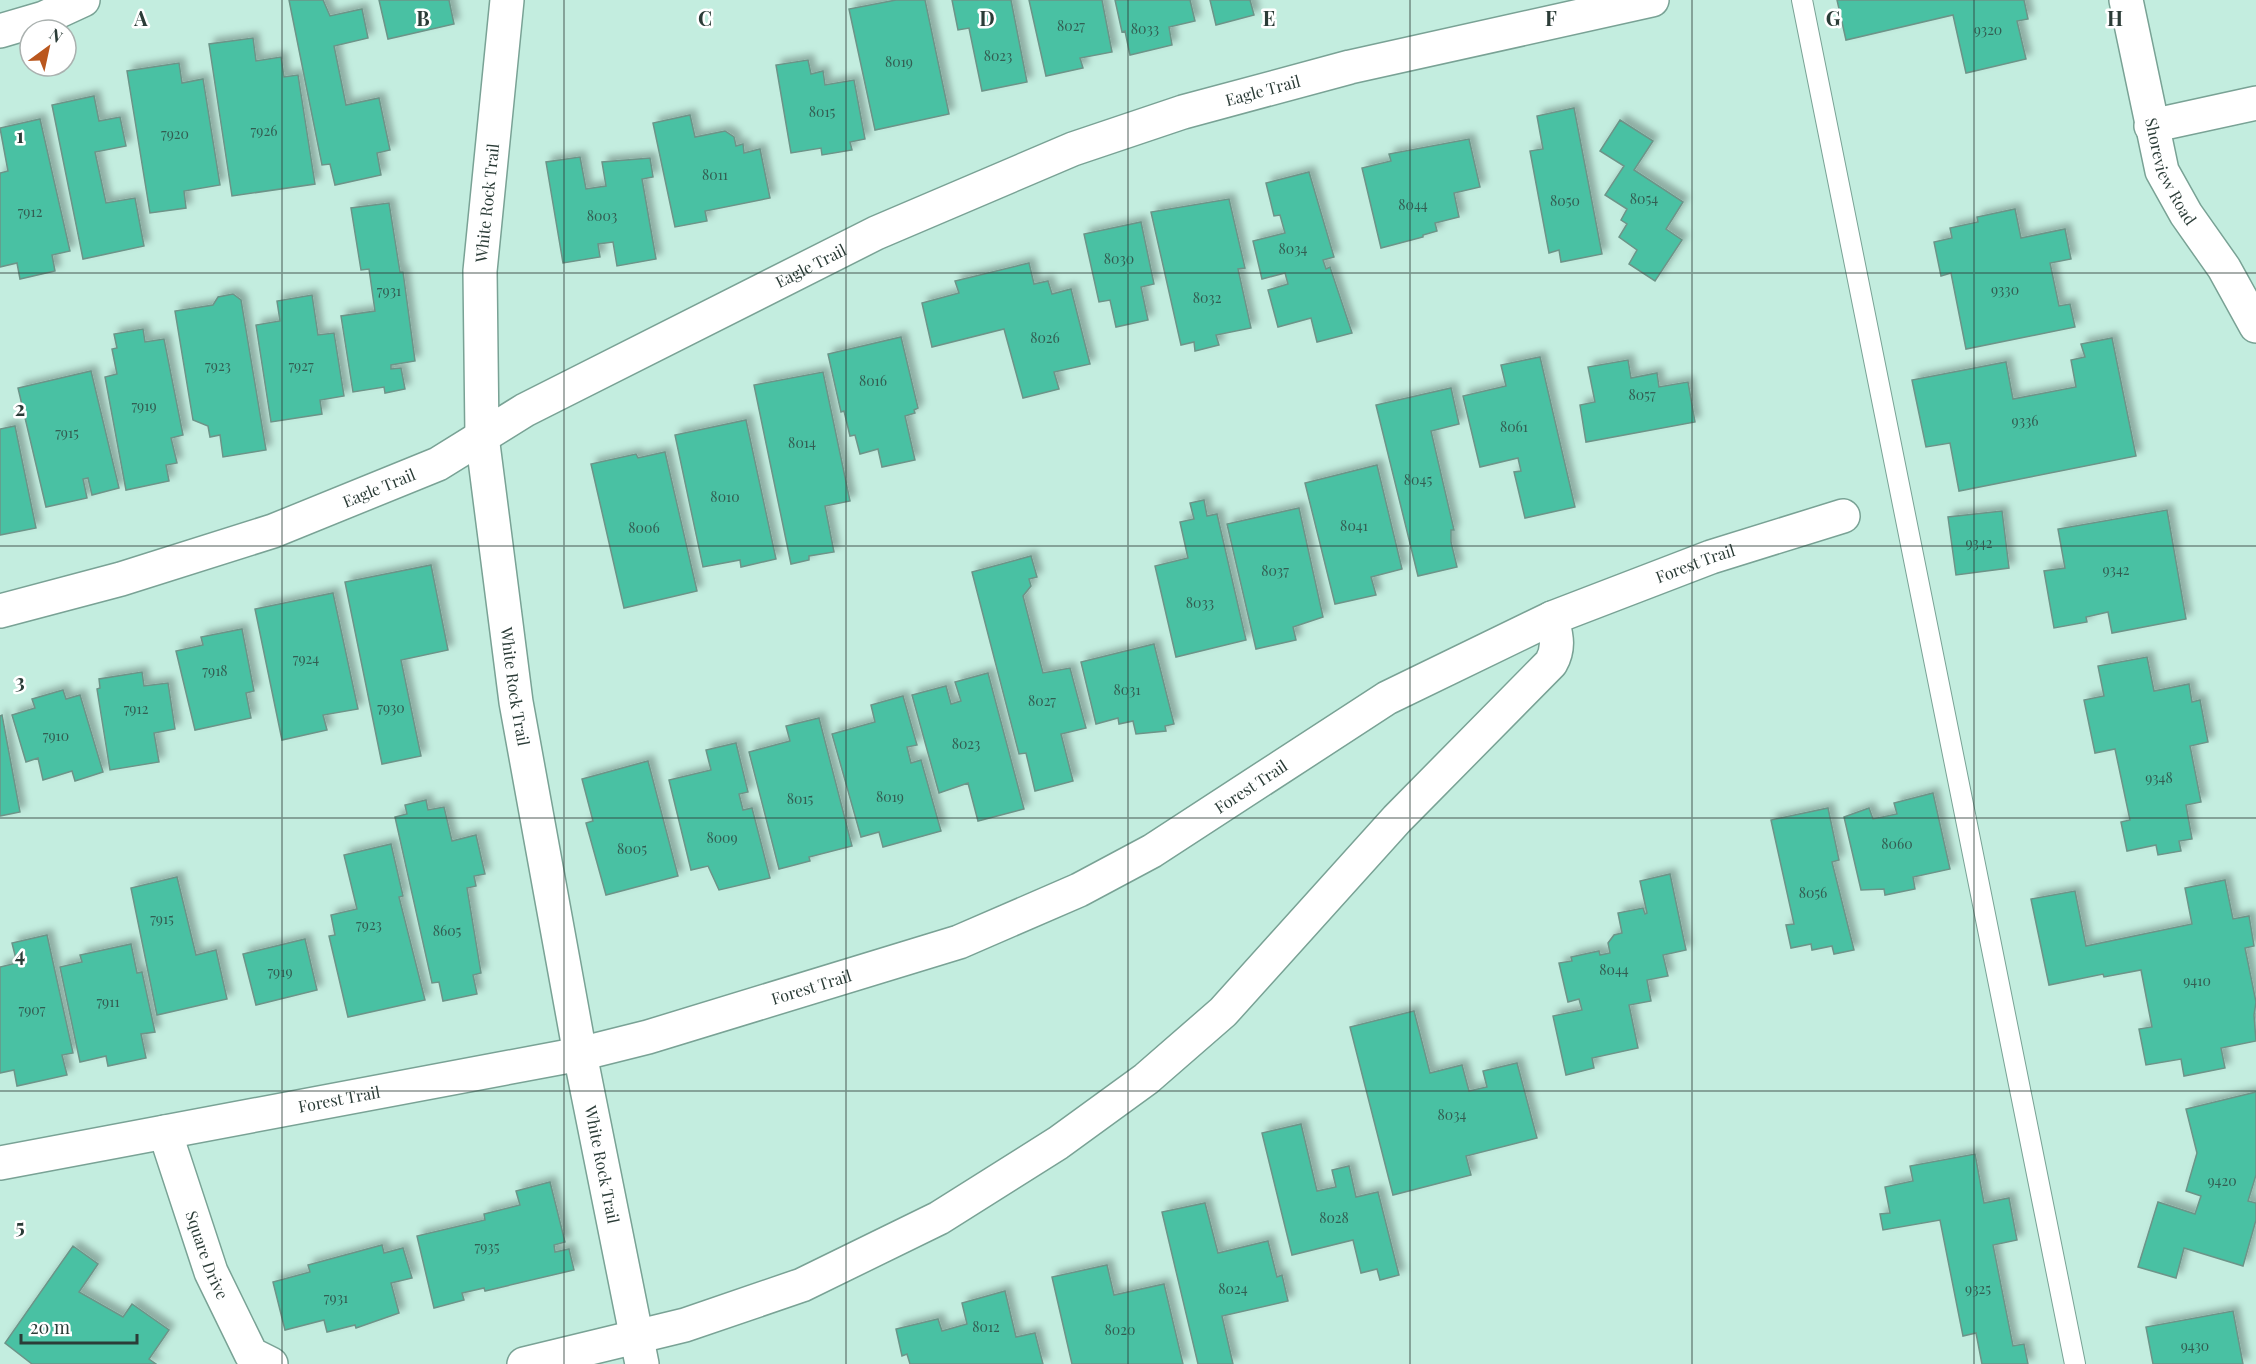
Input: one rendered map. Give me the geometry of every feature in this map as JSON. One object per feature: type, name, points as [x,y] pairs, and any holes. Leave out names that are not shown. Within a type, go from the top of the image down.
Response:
[{"type":"street","points":[[0,31],[44,18],[83,0]]},
{"type":"street","name":"White Rock Trail","points":[[507,0],[480,271],[482,436],[516,702],[580,1054],[639,1351]]},
{"type":"street","name":"Eagle Trail","points":[[0,611],[121,579],[273,531],[438,464],[525,410],[876,233],[1072,149],[1183,112],[1350,68],[1652,0]]},
{"type":"street","name":"Shoreview Road","points":[[2126,0],[2162,171],[2186,214],[2224,268],[2256,326]]},
{"type":"street","points":[[2151,126],[2256,103]]},
{"type":"street","name":"Forest Trail","points":[[0,1163],[580,1054],[648,1037],[959,942],[1079,890],[1152,851],[1387,698],[1552,618],[1711,557],[1843,516]]},
{"type":"street","points":[[524,1364],[639,1351],[685,1325],[802,1285],[939,1218],[1058,1143],[1146,1078],[1223,1012],[1397,819],[1551,663],[1556,654],[1557,642],[1552,618]]},
{"type":"street","name":"Square Drive","points":[[165,1132],[211,1272],[251,1354],[271,1364]]},
{"type":"lane","points":[[1802,0],[2075,1364]]},
{"type":"building","points":[[289,0],[323,0],[330,16],[362,9],[368,38],[334,46],[346,105],[379,98],[390,150],[377,153],[381,175],[335,185],[330,164],[322,165]]},
{"type":"building","points":[[379,0],[449,0],[454,24],[388,39]]},
{"type":"building","points":[[896,0],[925,0],[949,114],[875,130],[849,9]]},
{"type":"building","points":[[952,0],[1011,0],[1027,82],[982,91],[969,28],[958,30]]},
{"type":"building","points":[[1029,0],[1102,0],[1112,52],[1080,58],[1083,68],[1046,76]]},
{"type":"building","points":[[1115,0],[1190,0],[1195,21],[1169,27],[1172,45],[1130,55]]},
{"type":"building","points":[[1210,0],[1250,0],[1254,15],[1216,25]]},
{"type":"building","points":[[1837,0],[2024,0],[2028,19],[2017,21],[2026,59],[1966,73],[1953,15],[1846,40]]},
{"type":"building","points":[[253,38],[256,61],[281,57],[284,77],[298,75],[315,184],[232,196],[209,44]]},
{"type":"building","points":[[808,60],[811,74],[823,71],[825,85],[854,80],[865,139],[850,142],[852,150],[822,155],[821,148],[791,153],[776,65]]},
{"type":"building","points":[[179,63],[182,83],[203,79],[220,185],[184,191],[186,208],[150,213],[127,71]]},
{"type":"building","points":[[94,96],[99,121],[120,117],[126,146],[95,152],[106,203],[135,198],[144,246],[83,259],[52,105]]},
{"type":"building","points":[[1574,108],[1602,254],[1561,262],[1559,250],[1549,253],[1530,151],[1543,149],[1537,116]]},
{"type":"building","points":[[690,115],[695,137],[725,131],[734,137],[736,146],[743,144],[744,153],[760,149],[770,198],[705,211],[707,221],[675,227],[653,123]]},
{"type":"building","points":[[40,119],[70,251],[52,255],[55,271],[20,279],[17,263],[0,267],[0,173],[8,171],[0,128]]},
{"type":"building","points":[[1620,120],[1653,141],[1634,170],[1683,202],[1666,229],[1682,240],[1655,281],[1629,264],[1637,250],[1619,237],[1627,224],[1621,220],[1627,209],[1605,195],[1624,166],[1600,151]]},
{"type":"building","points":[[1469,139],[1480,187],[1454,193],[1459,217],[1435,223],[1437,231],[1423,235],[1423,237],[1381,248],[1362,168],[1391,161],[1389,154]]},
{"type":"building","points":[[580,157],[586,189],[606,186],[602,162],[650,158],[653,177],[642,179],[656,259],[617,266],[613,242],[598,244],[600,257],[563,263],[546,162]]},
{"type":"building","points":[[1309,172],[1334,257],[1323,260],[1326,269],[1330,267],[1352,333],[1317,342],[1311,318],[1278,327],[1268,290],[1288,284],[1285,273],[1262,279],[1253,241],[1285,233],[1280,215],[1274,216],[1266,183]]},
{"type":"building","points":[[1229,199],[1245,268],[1238,269],[1251,328],[1216,335],[1219,345],[1195,351],[1194,342],[1181,345],[1151,212]]},
{"type":"building","points":[[389,203],[400,272],[403,272],[415,361],[391,365],[391,369],[401,368],[405,389],[385,393],[384,387],[353,392],[341,316],[375,311],[369,269],[361,270],[351,208]]},
{"type":"building","points":[[2015,209],[2021,238],[2065,229],[2071,259],[2050,263],[2059,306],[2070,304],[2075,327],[1966,349],[1951,273],[1941,276],[1934,242],[1952,238],[1950,228],[1978,222],[1977,217]]},
{"type":"building","points":[[1141,222],[1154,284],[1141,287],[1148,320],[1116,327],[1110,300],[1099,302],[1084,234]]},
{"type":"building","points":[[1029,263],[1034,284],[1048,281],[1052,294],[1071,289],[1090,364],[1054,372],[1059,389],[1023,398],[1004,329],[932,347],[922,303],[959,293],[955,281]]},
{"type":"building","points":[[233,294],[241,300],[266,450],[223,457],[220,435],[210,437],[208,426],[193,420],[175,311],[213,305],[218,297]]},
{"type":"building","points":[[312,295],[318,335],[334,333],[344,396],[320,400],[322,414],[271,422],[256,325],[280,321],[277,301]]},
{"type":"building","points":[[143,329],[145,342],[164,339],[183,435],[171,438],[177,463],[166,465],[169,481],[126,490],[105,377],[117,374],[112,349],[117,348],[114,334]]},
{"type":"building","points":[[901,337],[918,408],[914,410],[915,413],[905,416],[915,460],[882,467],[878,449],[860,454],[855,435],[850,436],[844,411],[841,412],[828,354]]},
{"type":"building","points":[[2112,338],[2136,456],[1959,491],[1950,443],[1926,447],[1912,380],[2006,362],[2013,399],[2076,387],[2071,360],[2085,357],[2081,344]]},
{"type":"building","points":[[1540,357],[1575,507],[1525,518],[1514,472],[1521,471],[1518,458],[1480,467],[1463,396],[1506,386],[1501,365]]},
{"type":"building","points":[[1628,360],[1631,378],[1657,373],[1659,387],[1688,382],[1695,422],[1586,442],[1580,405],[1595,402],[1588,367]]},
{"type":"building","points":[[91,371],[119,488],[92,495],[88,478],[83,479],[87,498],[46,507],[18,388]]},
{"type":"building","points":[[823,372],[850,501],[825,506],[834,552],[809,556],[809,560],[791,564],[754,385]]},
{"type":"building","points":[[1451,388],[1459,424],[1431,431],[1454,530],[1451,530],[1451,542],[1457,567],[1418,576],[1376,405]]},
{"type":"building","points":[[746,420],[776,559],[741,567],[740,560],[703,567],[675,435]]},
{"type":"building","points":[[15,426],[36,528],[0,535],[0,429]]},
{"type":"building","points":[[665,452],[697,591],[624,608],[591,464],[636,454],[638,458]]},
{"type":"building","points":[[1377,465],[1402,569],[1371,577],[1376,595],[1335,604],[1305,483]]},
{"type":"building","points":[[1204,500],[1207,516],[1217,514],[1246,640],[1176,657],[1155,566],[1188,558],[1180,522],[1194,519],[1190,503]]},
{"type":"building","points":[[1299,508],[1323,617],[1293,627],[1296,640],[1256,649],[1227,524]]},
{"type":"building","points":[[2167,510],[2186,619],[2112,633],[2108,612],[2086,617],[2087,622],[2054,628],[2044,571],[2065,568],[2058,529]]},
{"type":"building","points":[[2002,511],[2009,568],[1956,575],[1948,517]]},
{"type":"building","points":[[1031,556],[1037,577],[1029,579],[1031,586],[1023,596],[1043,673],[1070,668],[1086,728],[1061,734],[1073,781],[1035,791],[1026,753],[1019,754],[972,572]]},
{"type":"building","points":[[431,565],[448,650],[401,660],[421,756],[382,764],[345,582]]},
{"type":"building","points":[[333,593],[358,709],[323,715],[327,730],[282,740],[255,609]]},
{"type":"building","points":[[242,629],[254,691],[246,693],[251,718],[195,730],[176,651],[203,645],[201,637]]},
{"type":"building","points":[[1154,644],[1174,724],[1165,726],[1166,731],[1136,734],[1133,721],[1119,724],[1118,718],[1096,724],[1081,662]]},
{"type":"building","points":[[2147,657],[2154,691],[2189,684],[2192,702],[2200,700],[2208,742],[2190,746],[2201,802],[2186,805],[2192,839],[2179,841],[2181,851],[2158,855],[2156,845],[2127,851],[2121,822],[2130,820],[2115,749],[2095,753],[2084,700],[2104,696],[2098,666]]},
{"type":"building","points":[[142,672],[144,686],[168,683],[175,729],[154,733],[159,762],[110,770],[97,689],[100,688],[99,679]]},
{"type":"building","points":[[988,673],[1024,809],[978,821],[968,783],[939,793],[912,695],[946,686],[951,704],[961,701],[955,682]]},
{"type":"building","points":[[63,690],[66,699],[80,695],[103,772],[75,781],[72,771],[43,780],[38,758],[26,762],[12,715],[35,708],[32,699]]},
{"type":"building","points":[[903,696],[917,745],[907,747],[911,763],[921,760],[941,831],[883,847],[879,832],[861,837],[832,734],[875,722],[871,705]]},
{"type":"building","points":[[2,715],[20,812],[0,816],[0,716]]},
{"type":"building","points":[[819,718],[852,846],[809,857],[810,861],[779,869],[749,752],[790,741],[786,726]]},
{"type":"building","points":[[736,743],[748,792],[739,794],[743,810],[752,808],[770,878],[719,890],[708,866],[691,870],[669,780],[711,770],[706,750]]},
{"type":"building","points":[[648,761],[678,876],[606,895],[586,823],[593,821],[582,779]]},
{"type":"building","points":[[1933,793],[1950,869],[1913,877],[1915,889],[1885,895],[1884,889],[1861,890],[1844,817],[1869,808],[1873,819],[1897,814],[1894,803]]},
{"type":"building","points":[[426,800],[428,810],[444,807],[452,841],[476,835],[485,874],[474,876],[476,886],[467,888],[481,973],[473,975],[477,994],[443,1001],[439,982],[432,983],[395,817],[407,814],[405,805]]},
{"type":"building","points":[[1828,808],[1839,860],[1832,862],[1854,950],[1834,954],[1832,946],[1812,950],[1811,944],[1791,948],[1786,925],[1794,924],[1771,820]]},
{"type":"building","points":[[391,844],[403,896],[399,897],[425,1000],[348,1017],[329,936],[335,935],[331,915],[357,909],[344,855]]},
{"type":"building","points":[[1670,874],[1686,950],[1663,955],[1668,976],[1647,980],[1651,1001],[1629,1005],[1638,1048],[1592,1058],[1594,1068],[1566,1075],[1553,1016],[1582,1010],[1579,999],[1568,1002],[1559,963],[1572,961],[1571,957],[1599,951],[1600,955],[1610,953],[1608,943],[1614,935],[1622,933],[1618,913],[1643,908],[1645,914],[1647,913],[1640,881]]},
{"type":"building","points":[[177,877],[196,955],[216,950],[227,999],[157,1015],[131,888]]},
{"type":"building","points":[[2225,880],[2233,919],[2249,916],[2254,946],[2245,948],[2256,1002],[2254,1015],[2256,1041],[2221,1048],[2225,1068],[2184,1076],[2181,1059],[2146,1065],[2139,1029],[2152,1027],[2141,970],[2104,977],[2103,974],[2049,985],[2031,899],[2075,891],[2086,946],[2192,924],[2185,888]]},
{"type":"building","points":[[47,935],[73,1053],[62,1055],[67,1075],[17,1086],[14,1070],[0,1073],[0,967],[17,963],[12,943]]},
{"type":"building","points":[[305,939],[317,990],[256,1005],[243,954]]},
{"type":"building","points":[[131,944],[137,973],[142,972],[155,1032],[141,1034],[146,1058],[108,1066],[106,1056],[80,1062],[60,967],[82,962],[80,955]]},
{"type":"building","points":[[1414,1011],[1430,1073],[1462,1065],[1469,1091],[1487,1087],[1483,1071],[1517,1063],[1537,1138],[1466,1156],[1471,1175],[1393,1195],[1350,1027]]},
{"type":"building","points":[[2256,1092],[2256,1175],[2248,1201],[2256,1203],[2256,1220],[2243,1266],[2184,1248],[2176,1278],[2138,1267],[2158,1202],[2195,1214],[2201,1196],[2186,1191],[2197,1153],[2186,1109]]},
{"type":"building","points":[[1301,1124],[1317,1191],[1336,1187],[1332,1170],[1349,1166],[1356,1197],[1378,1192],[1399,1275],[1380,1280],[1377,1269],[1361,1273],[1353,1240],[1292,1255],[1262,1133]]},
{"type":"building","points":[[1975,1154],[1984,1203],[2009,1198],[2017,1240],[1993,1245],[2013,1346],[2024,1344],[2028,1364],[1982,1364],[1976,1333],[1963,1336],[1940,1220],[1883,1230],[1880,1214],[1890,1213],[1885,1187],[1913,1181],[1910,1166]]},
{"type":"building","points":[[550,1182],[565,1242],[554,1245],[555,1252],[569,1249],[574,1270],[485,1291],[484,1288],[462,1293],[464,1300],[434,1308],[417,1236],[485,1220],[484,1214],[520,1205],[516,1191]]},
{"type":"building","points":[[1205,1203],[1218,1253],[1268,1241],[1277,1277],[1282,1275],[1288,1301],[1222,1316],[1233,1364],[1198,1364],[1162,1212]]},
{"type":"building","points":[[382,1245],[384,1253],[403,1248],[412,1278],[391,1283],[399,1313],[356,1328],[355,1325],[327,1332],[324,1320],[285,1330],[273,1282],[310,1272],[308,1265]]},
{"type":"building","points":[[73,1246],[98,1264],[79,1292],[123,1317],[132,1304],[169,1330],[149,1359],[156,1364],[32,1364],[5,1343]]},
{"type":"building","points":[[1107,1265],[1114,1295],[1164,1284],[1183,1364],[1072,1364],[1052,1277]]},
{"type":"building","points":[[1005,1291],[1016,1337],[1035,1333],[1043,1364],[910,1364],[907,1354],[902,1356],[896,1329],[938,1319],[942,1331],[967,1324],[962,1303]]},
{"type":"building","points":[[2233,1311],[2243,1364],[2153,1364],[2146,1327]]}]
